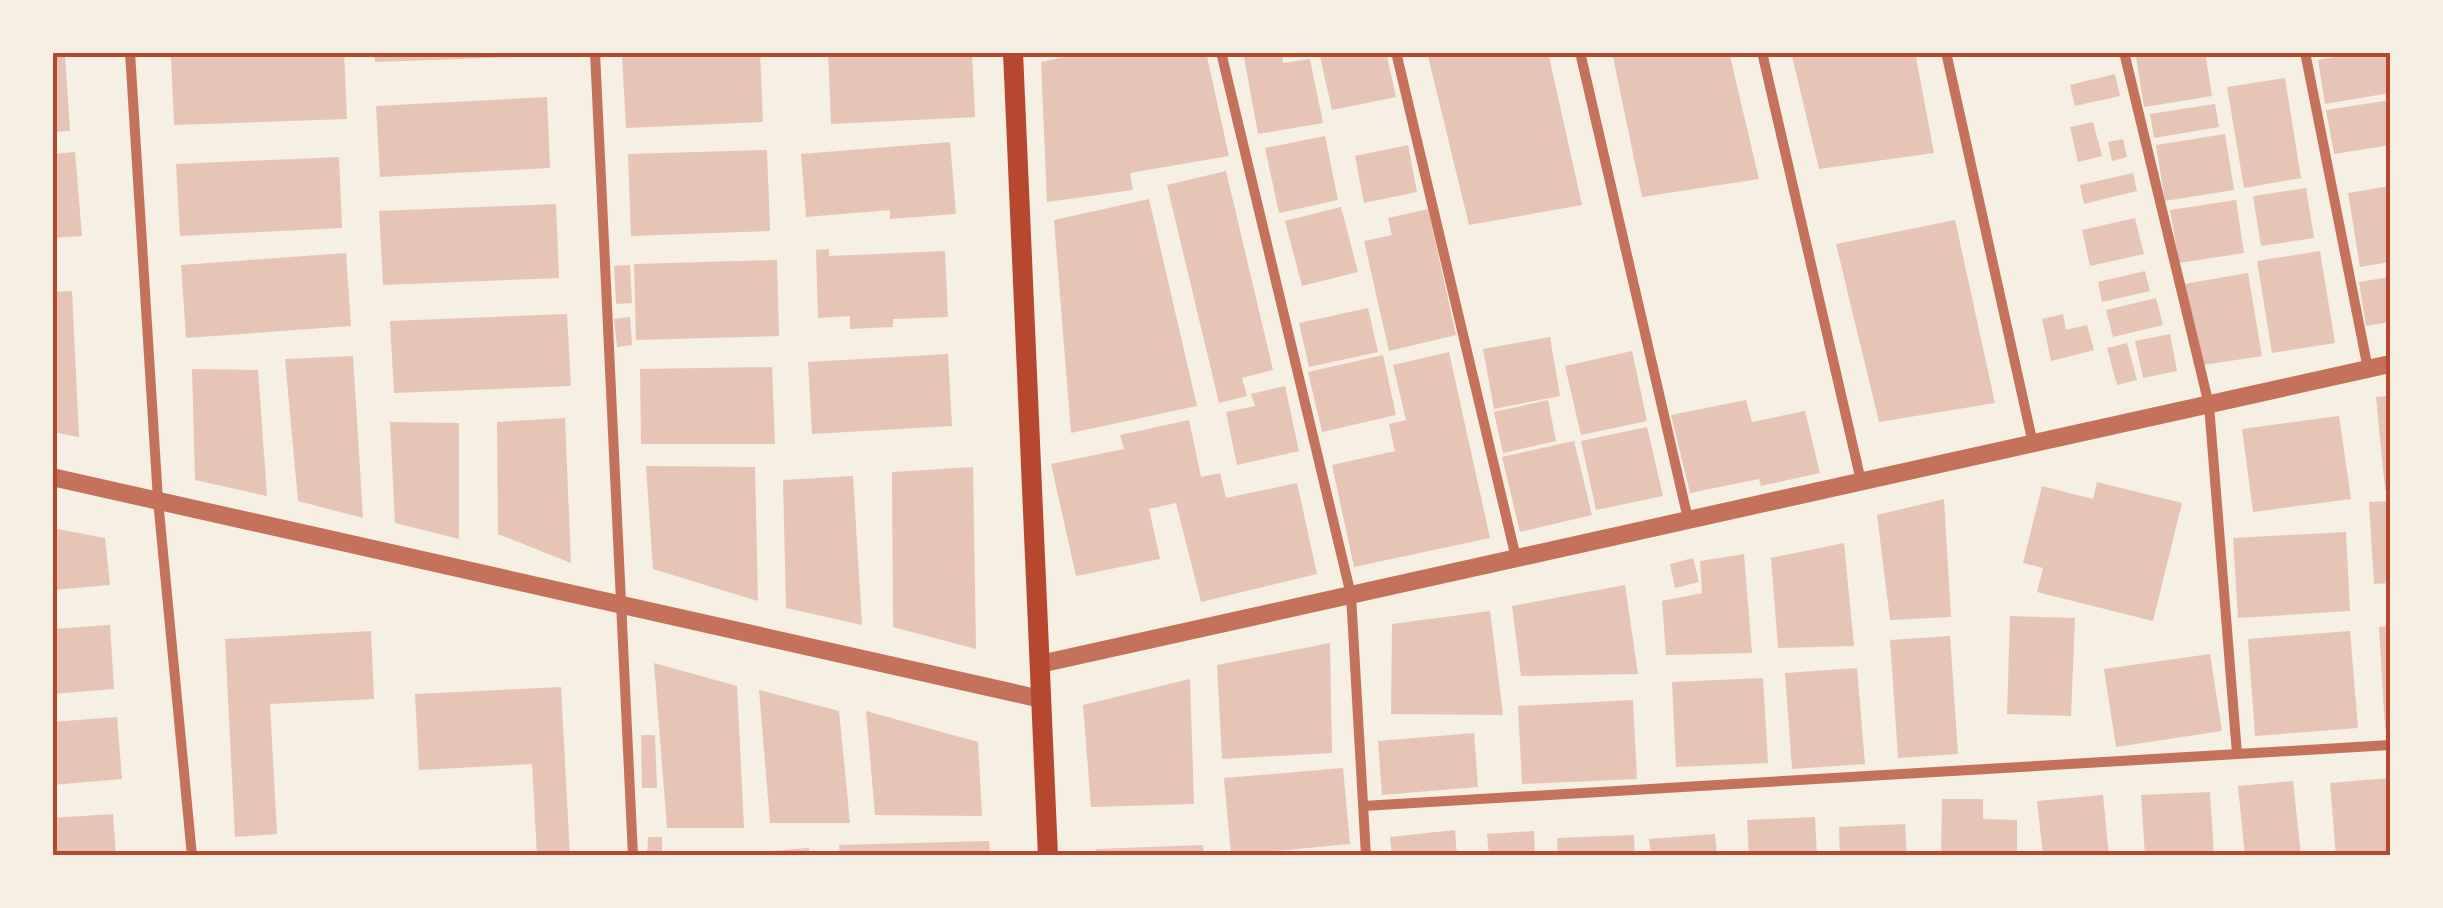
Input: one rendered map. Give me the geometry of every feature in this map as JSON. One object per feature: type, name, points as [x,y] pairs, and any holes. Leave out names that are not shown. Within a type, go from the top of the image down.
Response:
[{"type":"main road","points":[[1012,52],[1048,856]]},
{"type":"street","points":[[130,52],[158,500],[192,856]]},
{"type":"street","points":[[595,52],[633,856]]},
{"type":"street","points":[[1221,52],[1351,594],[1366,856]]},
{"type":"street","points":[[1396,52],[1516,558]]},
{"type":"street","points":[[1580,52],[1688,519]]},
{"type":"street","points":[[1762,52],[1861,481]]},
{"type":"street","points":[[1946,52],[2032,444]]},
{"type":"street","points":[[2124,52],[2209,405],[2238,754]]},
{"type":"street","points":[[2305,52],[2368,370]]},
{"type":"street","points":[[1040,664],[2390,364]]},
{"type":"street","points":[[52,477],[1041,699]]},
{"type":"street","points":[[1363,806],[2390,745]]},
{"type":"building","points":[[344,52],[347,119],[174,125],[171,56]]},
{"type":"building","points":[[374,52],[545,52],[546,56],[375,62]]},
{"type":"building","points":[[760,52],[763,122],[626,128],[622,55]]},
{"type":"building","points":[[828,52],[972,52],[975,117],[831,124]]},
{"type":"building","points":[[1088,52],[1206,52],[1229,156],[1130,173],[1133,190],[1047,202],[1041,62]]},
{"type":"building","points":[[1243,52],[1282,52],[1283,63],[1310,59],[1323,123],[1258,134]]},
{"type":"building","points":[[1319,52],[1386,52],[1396,97],[1332,110]]},
{"type":"building","points":[[1427,52],[1548,52],[1582,205],[1469,225]]},
{"type":"building","points":[[1612,52],[1729,52],[1759,179],[1642,197]]},
{"type":"building","points":[[1791,52],[1915,52],[1934,153],[1819,169]]},
{"type":"building","points":[[2205,52],[2212,96],[2144,107],[2136,56]]},
{"type":"building","points":[[2390,52],[2390,93],[2325,104],[2318,60]]},
{"type":"building","points":[[65,54],[70,131],[52,132],[52,55]]},
{"type":"building","points":[[2115,74],[2120,96],[2075,106],[2070,85]]},
{"type":"building","points":[[2285,78],[2301,178],[2244,188],[2227,87]]},
{"type":"building","points":[[547,97],[550,168],[380,177],[376,106]]},
{"type":"building","points":[[2390,100],[2390,145],[2334,154],[2326,110]]},
{"type":"building","points":[[2215,104],[2219,127],[2154,138],[2150,114]]},
{"type":"building","points":[[2093,122],[2102,156],[2078,162],[2070,127]]},
{"type":"building","points":[[2225,134],[2234,190],[2165,201],[2156,145]]},
{"type":"building","points":[[1325,136],[1338,200],[1279,213],[1265,148]]},
{"type":"building","points":[[2123,139],[2127,157],[2112,161],[2108,142]]},
{"type":"building","points":[[950,142],[956,214],[890,219],[890,210],[806,217],[801,154]]},
{"type":"building","points":[[1408,145],[1417,192],[1364,203],[1355,156]]},
{"type":"building","points":[[767,150],[770,231],[631,236],[628,154]]},
{"type":"building","points":[[75,152],[82,236],[52,238],[52,154]]},
{"type":"building","points":[[339,157],[342,228],[180,236],[176,164]]},
{"type":"building","points":[[1226,171],[1273,370],[1242,378],[1247,396],[1219,403],[1167,185]]},
{"type":"building","points":[[2133,173],[2137,191],[2084,204],[2080,185]]},
{"type":"building","points":[[2390,186],[2390,262],[2360,267],[2348,193]]},
{"type":"building","points":[[2306,188],[2314,238],[2261,246],[2253,196]]},
{"type":"building","points":[[1149,199],[1197,406],[1071,433],[1054,220]]},
{"type":"building","points":[[2236,200],[2244,253],[2179,263],[2170,210]]},
{"type":"building","points":[[556,204],[559,278],[383,285],[379,211]]},
{"type":"building","points":[[1341,207],[1358,272],[1302,286],[1285,221]]},
{"type":"building","points":[[1428,209],[1456,335],[1389,351],[1364,241],[1392,235],[1388,218]]},
{"type":"building","points":[[2135,218],[2144,254],[2090,266],[2082,230]]},
{"type":"building","points":[[1955,220],[1995,403],[1879,422],[1836,244]]},
{"type":"building","points":[[829,249],[829,256],[945,251],[948,317],[893,319],[893,327],[850,329],[850,316],[818,318],[816,250]]},
{"type":"building","points":[[2320,251],[2335,343],[2272,353],[2257,261]]},
{"type":"building","points":[[346,253],[351,326],[186,338],[181,265]]},
{"type":"building","points":[[777,260],[779,336],[636,340],[634,264]]},
{"type":"building","points":[[630,265],[632,303],[616,304],[614,266]]},
{"type":"building","points":[[2145,271],[2150,291],[2102,302],[2098,282]]},
{"type":"building","points":[[2248,273],[2262,356],[2197,366],[2184,284]]},
{"type":"building","points":[[2390,277],[2390,322],[2366,326],[2359,282]]},
{"type":"building","points":[[72,291],[79,437],[52,432],[52,292]]},
{"type":"building","points":[[2156,298],[2163,325],[2113,337],[2106,310]]},
{"type":"building","points":[[1368,308],[1378,352],[1309,367],[1299,323]]},
{"type":"building","points":[[567,314],[571,386],[394,393],[390,321]]},
{"type":"building","points":[[2063,314],[2066,330],[2087,325],[2094,350],[2051,361],[2042,319]]},
{"type":"building","points":[[630,317],[632,345],[617,347],[614,319]]},
{"type":"building","points":[[2170,334],[2177,371],[2143,378],[2135,341]]},
{"type":"building","points":[[1550,337],[1560,396],[1494,409],[1483,349]]},
{"type":"building","points":[[2127,343],[2137,380],[2117,385],[2107,348]]},
{"type":"building","points":[[1632,351],[1647,421],[1581,435],[1565,366]]},
{"type":"building","points":[[1449,352],[1490,538],[1354,567],[1332,465],[1395,451],[1389,424],[1406,420],[1393,365]]},
{"type":"building","points":[[948,354],[952,426],[812,434],[808,362]]},
{"type":"building","points":[[1383,355],[1396,415],[1322,432],[1308,372]]},
{"type":"building","points":[[353,356],[363,518],[298,501],[285,359]]},
{"type":"building","points":[[772,367],[775,444],[641,444],[640,369]]},
{"type":"building","points":[[192,369],[258,370],[267,496],[195,480]]},
{"type":"building","points":[[1285,386],[1299,451],[1237,465],[1226,412],[1255,406],[1251,394]]},
{"type":"building","points":[[2390,396],[2390,490],[2385,490],[2376,397]]},
{"type":"building","points":[[1548,400],[1556,441],[1503,453],[1494,412]]},
{"type":"building","points":[[1746,400],[1752,422],[1805,411],[1820,473],[1761,486],[1759,479],[1690,493],[1671,415]]},
{"type":"building","points":[[2339,416],[2351,499],[2253,512],[2242,429]]},
{"type":"building","points":[[565,418],[571,563],[498,534],[497,422]]},
{"type":"building","points":[[1189,420],[1201,477],[1220,473],[1226,498],[1297,483],[1317,574],[1201,602],[1176,503],[1149,509],[1160,559],[1076,576],[1051,464],[1124,449],[1120,435]]},
{"type":"building","points":[[390,422],[459,423],[459,539],[395,523]]},
{"type":"building","points":[[1647,427],[1663,496],[1596,510],[1581,441]]},
{"type":"building","points":[[1574,441],[1592,515],[1520,532],[1502,457]]},
{"type":"building","points":[[646,466],[755,467],[758,601],[653,569]]},
{"type":"building","points":[[973,467],[976,649],[893,627],[892,472]]},
{"type":"building","points":[[853,476],[862,625],[786,608],[783,480]]},
{"type":"building","points":[[2097,482],[2182,503],[2153,621],[2037,592],[2043,568],[2023,563],[2042,486],[2093,499]]},
{"type":"building","points":[[1944,499],[1951,617],[1890,620],[1877,515]]},
{"type":"building","points":[[2390,501],[2390,583],[2374,584],[2369,502]]},
{"type":"building","points":[[52,528],[105,538],[110,585],[52,590]]},
{"type":"building","points":[[2346,532],[2350,611],[2238,618],[2233,538]]},
{"type":"building","points":[[1844,543],[1854,646],[1778,648],[1771,558]]},
{"type":"building","points":[[1744,554],[1752,653],[1666,655],[1662,601],[1702,593],[1700,561]]},
{"type":"building","points":[[1693,558],[1699,582],[1675,588],[1670,564]]},
{"type":"building","points":[[1625,585],[1638,674],[1521,676],[1512,606]]},
{"type":"building","points":[[1490,611],[1503,715],[1391,714],[1392,624]]},
{"type":"building","points":[[2010,616],[2075,618],[2071,716],[2007,714]]},
{"type":"building","points":[[110,625],[114,689],[52,694],[52,629]]},
{"type":"building","points":[[2390,626],[2390,729],[2385,729],[2379,627]]},
{"type":"building","points":[[371,631],[374,699],[270,704],[277,834],[235,837],[225,639]]},
{"type":"building","points":[[2350,631],[2358,728],[2255,736],[2248,639]]},
{"type":"building","points":[[1950,636],[1958,754],[1898,758],[1890,640]]},
{"type":"building","points":[[1330,643],[1332,753],[1222,759],[1217,665]]},
{"type":"building","points":[[2210,654],[2222,731],[2116,747],[2104,669]]},
{"type":"building","points":[[654,663],[737,686],[744,828],[667,828]]},
{"type":"building","points":[[1857,668],[1865,764],[1792,769],[1785,673]]},
{"type":"building","points":[[1763,678],[1768,763],[1676,767],[1672,682]]},
{"type":"building","points":[[1190,679],[1194,804],[1091,807],[1083,705]]},
{"type":"building","points":[[561,687],[570,856],[537,856],[532,764],[419,770],[415,694]]},
{"type":"building","points":[[759,690],[839,711],[850,823],[770,823]]},
{"type":"building","points":[[1633,700],[1637,779],[1522,784],[1518,706]]},
{"type":"building","points":[[866,711],[978,742],[982,816],[875,815]]},
{"type":"building","points":[[117,717],[122,779],[52,785],[52,722]]},
{"type":"building","points":[[1474,733],[1478,787],[1382,795],[1378,741]]},
{"type":"building","points":[[641,735],[655,735],[657,788],[642,788]]},
{"type":"building","points":[[1343,768],[1350,844],[1231,855],[1224,778]]},
{"type":"building","points":[[2390,778],[2390,856],[2336,856],[2330,783]]},
{"type":"building","points":[[2293,781],[2301,856],[2245,856],[2238,786]]},
{"type":"building","points":[[2210,792],[2214,856],[2145,856],[2141,795]]},
{"type":"building","points":[[2103,795],[2109,856],[2043,856],[2037,801]]},
{"type":"building","points":[[1942,799],[1983,799],[1983,819],[2017,820],[2017,856],[1941,856]]},
{"type":"building","points":[[113,814],[116,856],[52,856],[52,818]]},
{"type":"building","points":[[1815,817],[1817,856],[1749,856],[1747,820]]},
{"type":"building","points":[[1905,824],[1907,856],[1840,856],[1839,827]]},
{"type":"building","points":[[1455,830],[1457,856],[1392,856],[1390,837]]},
{"type":"building","points":[[1534,831],[1535,856],[1489,856],[1487,834]]},
{"type":"building","points":[[1715,834],[1717,856],[1651,856],[1649,839]]},
{"type":"building","points":[[1634,835],[1635,856],[1558,856],[1557,838]]},
{"type":"building","points":[[648,837],[662,837],[662,856],[647,856]]},
{"type":"building","points":[[989,841],[990,856],[840,856],[839,845]]},
{"type":"building","points":[[1203,845],[1204,856],[1096,856],[1096,849]]},
{"type":"building","points":[[809,848],[809,856],[743,856],[743,853]]}]
